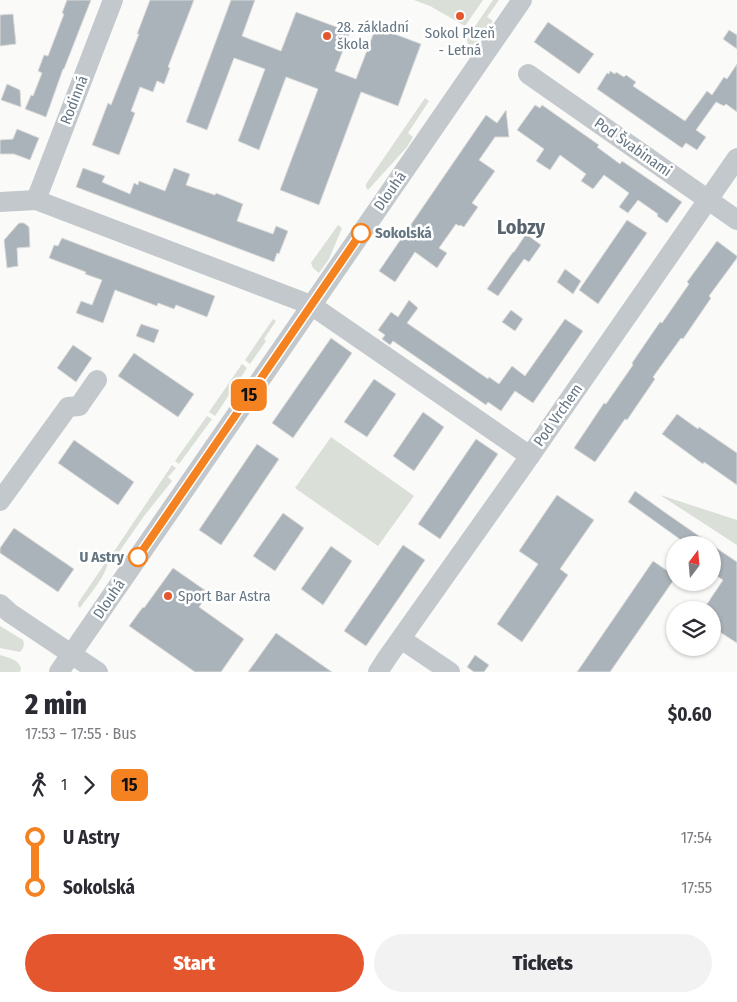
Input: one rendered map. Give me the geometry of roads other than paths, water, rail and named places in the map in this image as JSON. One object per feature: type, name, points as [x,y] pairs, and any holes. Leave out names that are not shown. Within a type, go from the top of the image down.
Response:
[{"type":"street","name":"Rodinná","points":[[36,200],[113,0]]},
{"type":"street","name":"Dlouhá","points":[[59,672],[522,0]]},
{"type":"street","name":"Pod Švabinami","points":[[528,74],[737,220]]},
{"type":"street","name":"Pod Vrchem","points":[[378,672],[737,158]]},
{"type":"street","points":[[0,202],[36,200],[311,305],[530,456]]},
{"type":"street","points":[[0,501],[68,407],[79,406],[97,380]]},
{"type":"street","points":[[0,604],[10,613],[98,672]]},
{"type":"street","points":[[401,638],[450,672]]},
{"type":"place","name":"Sokol Plzeň - Letná","points":[[460,16]]},
{"type":"place","name":"28. základní škola","points":[[327,36]]},
{"type":"place","name":"Sokolská","points":[[361,233]]},
{"type":"place","name":"U Astry","points":[[138,557]]},
{"type":"place","name":"Sport Bar Astra","points":[[168,596]]},
{"type":"district","name":"Lobzy","points":[[521,227]]}]
